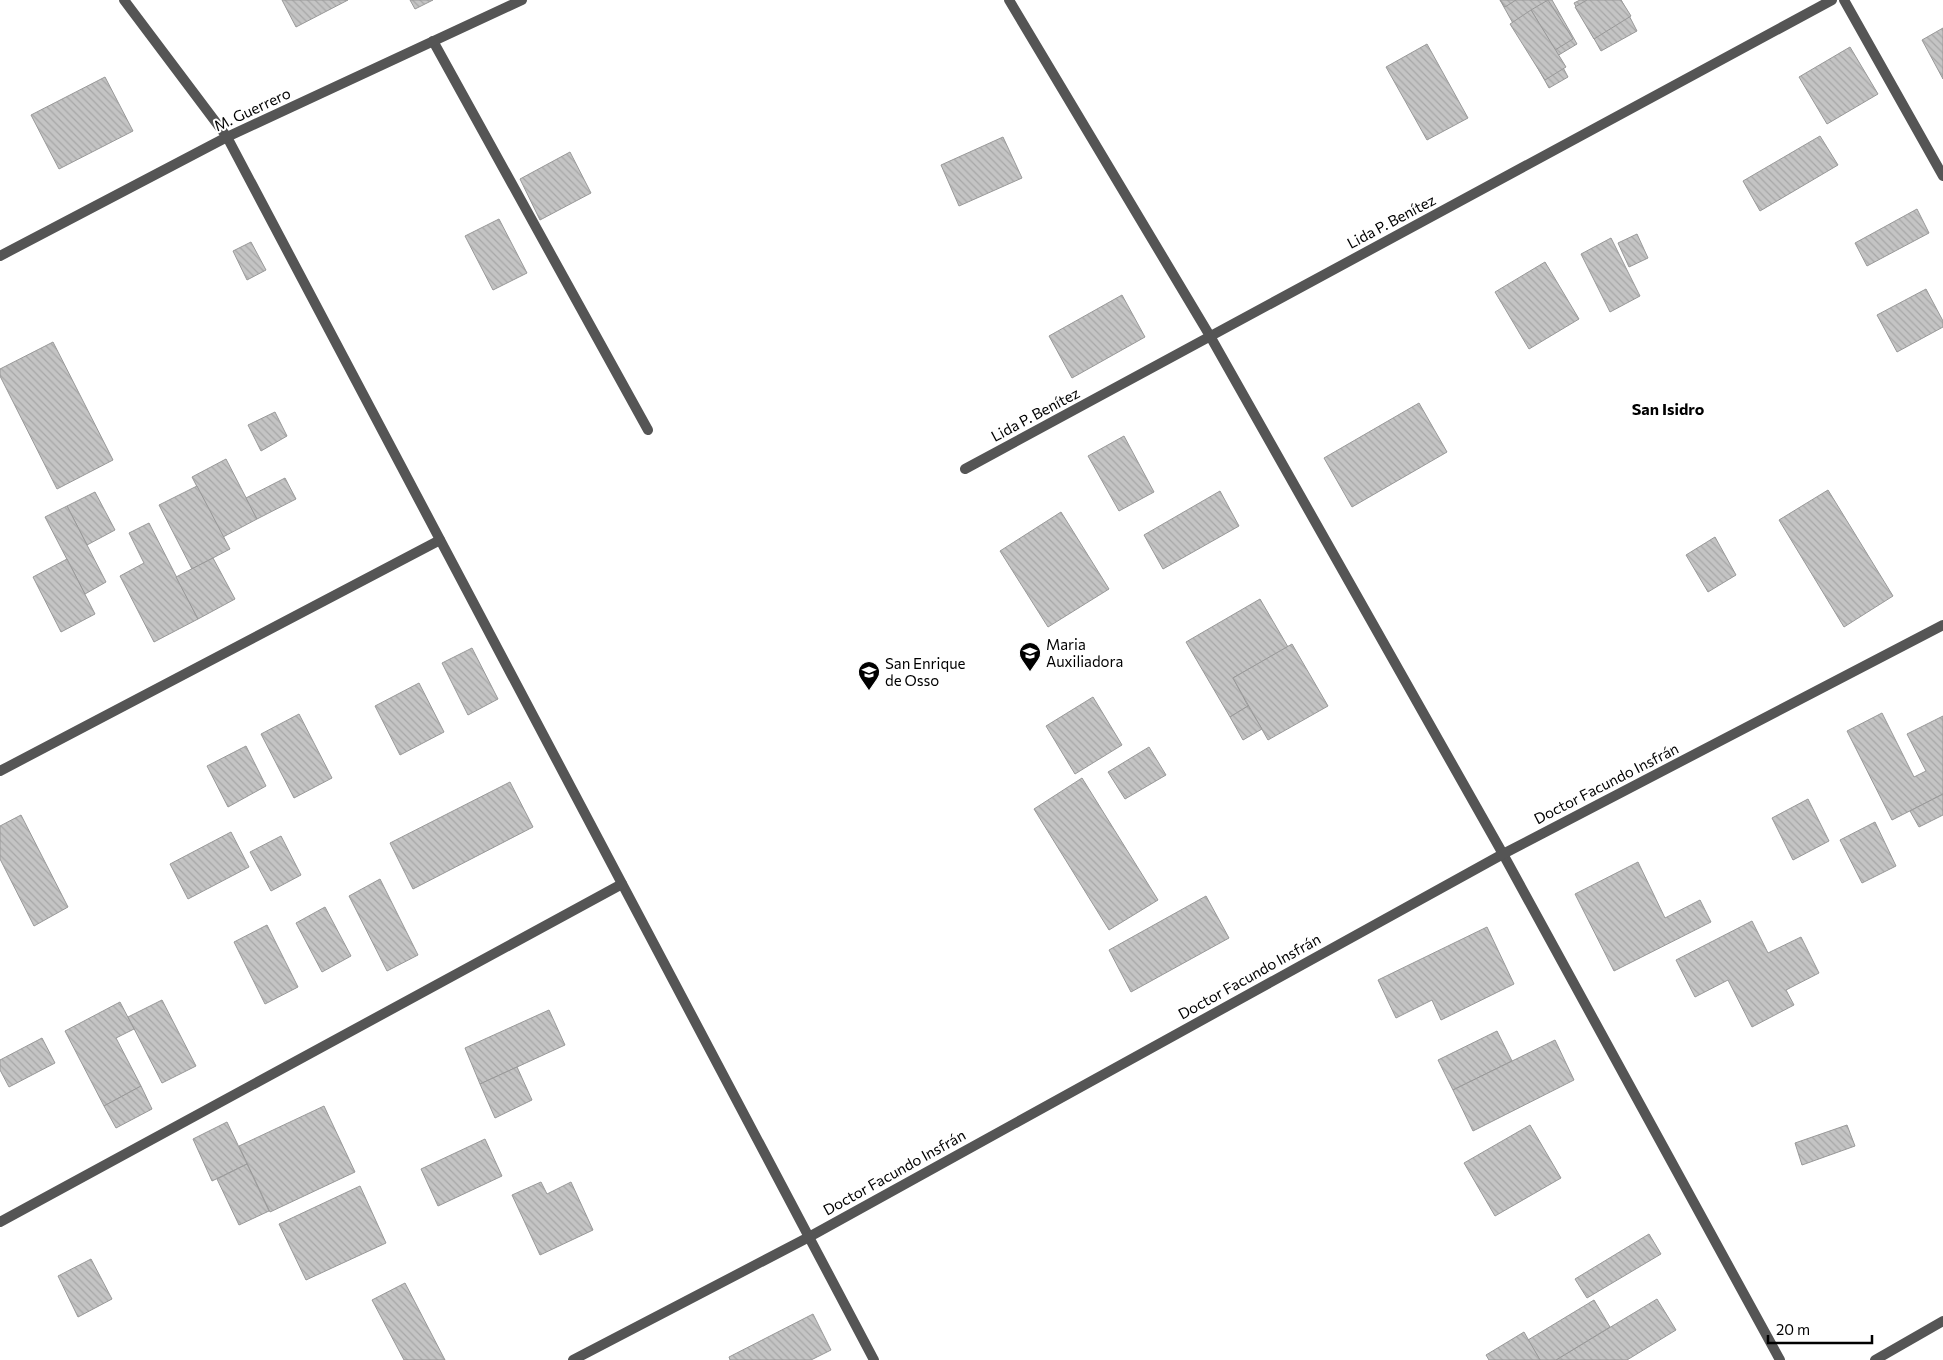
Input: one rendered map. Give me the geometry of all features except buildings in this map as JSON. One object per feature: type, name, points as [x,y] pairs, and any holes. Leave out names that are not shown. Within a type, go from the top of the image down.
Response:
[{"type":"street","points":[[124,0],[227,137],[874,1360]]},
{"type":"street","name":"M. Guerrero","points":[[0,256],[227,137],[433,41],[506,3],[522,0]]},
{"type":"street","points":[[1009,0],[1210,336],[1503,854],[1780,1360]]},
{"type":"street","name":"Lida P. Benítez","points":[[965,469],[1832,0]]},
{"type":"street","points":[[1844,0],[1943,176]]},
{"type":"street","points":[[433,41],[648,430]]},
{"type":"street","points":[[0,771],[440,540]]},
{"type":"street","name":"Doctor Facundo Insfrán","points":[[573,1360],[808,1236],[1503,854],[1943,625]]},
{"type":"street","points":[[0,1222],[622,884]]},
{"type":"street","points":[[1875,1360],[1943,1321]]},
{"type":"place","name":"Maria Auxiliadora","points":[[1030,672]]},
{"type":"place","name":"San Enrique de Osso","points":[[869,691]]},
{"type":"district","name":"San Isidro","points":[[1668,408]]}]
